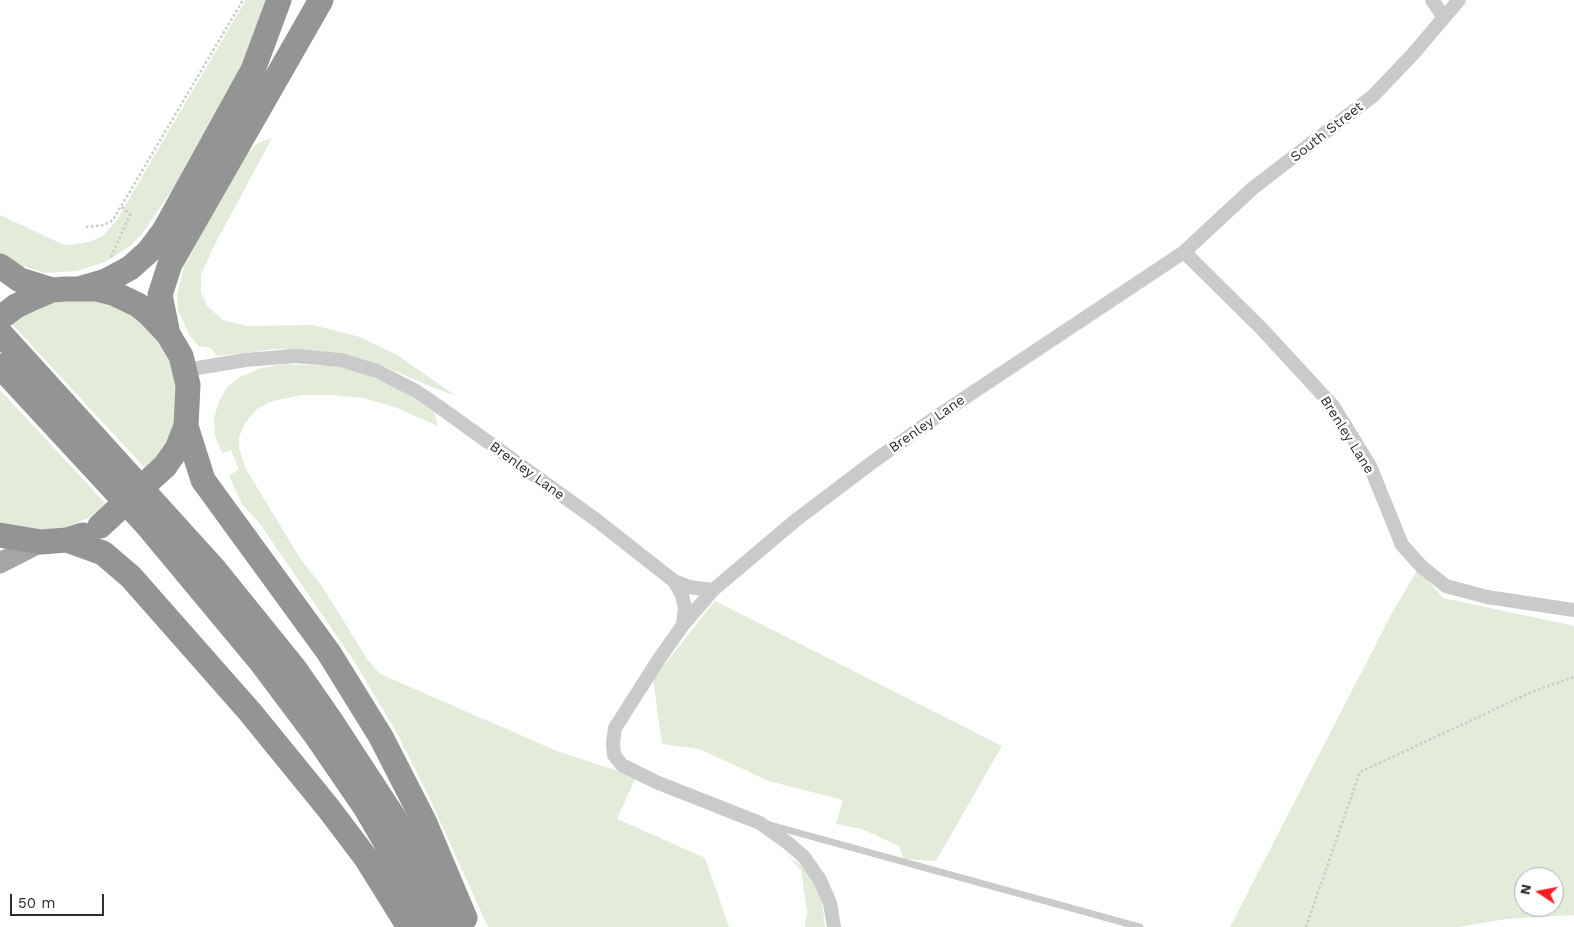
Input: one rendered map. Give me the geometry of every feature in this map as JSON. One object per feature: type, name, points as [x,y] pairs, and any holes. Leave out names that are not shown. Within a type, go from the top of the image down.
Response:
[{"type":"highway","points":[[262,78],[279,0]]},
{"type":"highway","points":[[168,334],[160,295],[164,278],[262,78],[294,0]]},
{"type":"highway","points":[[82,288],[117,276],[130,268],[154,245],[262,78],[321,0]]},
{"type":"highway","points":[[0,266],[20,280],[52,290],[97,289],[126,298],[148,313],[168,334],[181,356],[186,370],[189,398],[186,426],[177,449],[165,466],[100,526],[84,535],[67,540],[41,542],[0,535]]},
{"type":"highway","points":[[8,312],[52,290]]},
{"type":"highway","points":[[0,333],[202,556],[294,669],[393,816],[453,927]]},
{"type":"highway","points":[[0,366],[147,525],[262,662],[315,734],[360,800],[400,867],[432,927]]},
{"type":"highway","points":[[186,426],[196,465],[208,488],[329,653],[381,737],[425,823],[469,927]]},
{"type":"highway","points":[[67,540],[103,553],[131,577],[250,712],[329,809],[366,858],[409,927]]},
{"type":"main road","points":[[0,563],[41,542]]},
{"type":"street","points":[[1432,0],[1443,16]]},
{"type":"street","name":"South Street","points":[[1184,252],[1253,188],[1372,96],[1413,54],[1443,16],[1459,0]]},
{"type":"street","name":"Brenley Lane","points":[[186,370],[262,358],[295,356],[340,360],[377,371],[416,391],[438,406],[595,520],[674,581],[689,587],[713,590],[796,520],[874,460],[1184,252],[1261,328],[1332,406],[1370,466],[1402,545],[1422,567],[1446,586],[1487,597],[1574,610]]},
{"type":"street","points":[[674,581],[682,595],[685,608],[683,625]]},
{"type":"street","points":[[713,590],[683,625],[615,728],[614,755],[622,765],[656,782],[760,823],[788,843],[809,864],[820,880],[830,903],[834,927]]},
{"type":"lane","points":[[760,823],[1140,927]]},
{"type":"path","points":[[86,227],[104,225],[113,220],[243,0]]},
{"type":"path","points":[[107,264],[130,215],[121,206]]},
{"type":"path","points":[[1306,927],[1360,772],[1532,692],[1574,677]]},
{"type":"green space","points":[[246,0],[270,0],[243,64],[173,189],[142,234],[130,246],[105,262],[77,271],[44,273],[24,266],[21,272],[0,258],[0,215],[62,244],[72,245],[89,242],[103,236],[116,221]]},
{"type":"green space","points":[[272,138],[214,246],[201,275],[201,293],[208,307],[223,320],[247,326],[313,325],[360,337],[397,355],[456,396],[381,365],[341,353],[277,349],[217,356],[211,348],[198,346],[190,336],[178,310],[177,295],[184,266],[241,161],[256,144]]},
{"type":"green space","points":[[81,299],[108,303],[130,313],[159,340],[172,363],[178,391],[173,431],[161,453],[145,468],[12,324],[27,312],[53,302]]},
{"type":"green space","points":[[284,364],[334,366],[364,373],[404,392],[434,412],[438,426],[395,407],[364,398],[302,395],[273,401],[257,409],[245,423],[239,437],[239,448],[246,469],[301,560],[322,586],[367,659],[380,674],[557,751],[636,777],[617,819],[705,858],[729,927],[488,927],[429,797],[397,733],[354,661],[260,524],[242,504],[229,476],[239,469],[231,450],[222,453],[215,436],[214,419],[218,404],[227,387],[240,377],[261,368]]},
{"type":"green space","points":[[0,390],[106,504],[90,517],[64,529],[48,531],[0,522]]},
{"type":"green space","points":[[1418,569],[1443,598],[1574,626],[1574,915],[1564,916],[1564,867],[1514,867],[1514,917],[1540,917],[1506,919],[1458,927],[1230,927],[1392,613]]},
{"type":"green space","points":[[715,601],[1002,746],[936,861],[904,859],[899,846],[862,829],[836,824],[843,800],[769,781],[699,749],[662,744],[653,679]]},
{"type":"green space","points":[[787,855],[811,873],[821,891],[825,927],[805,927],[807,911],[801,870]]}]
